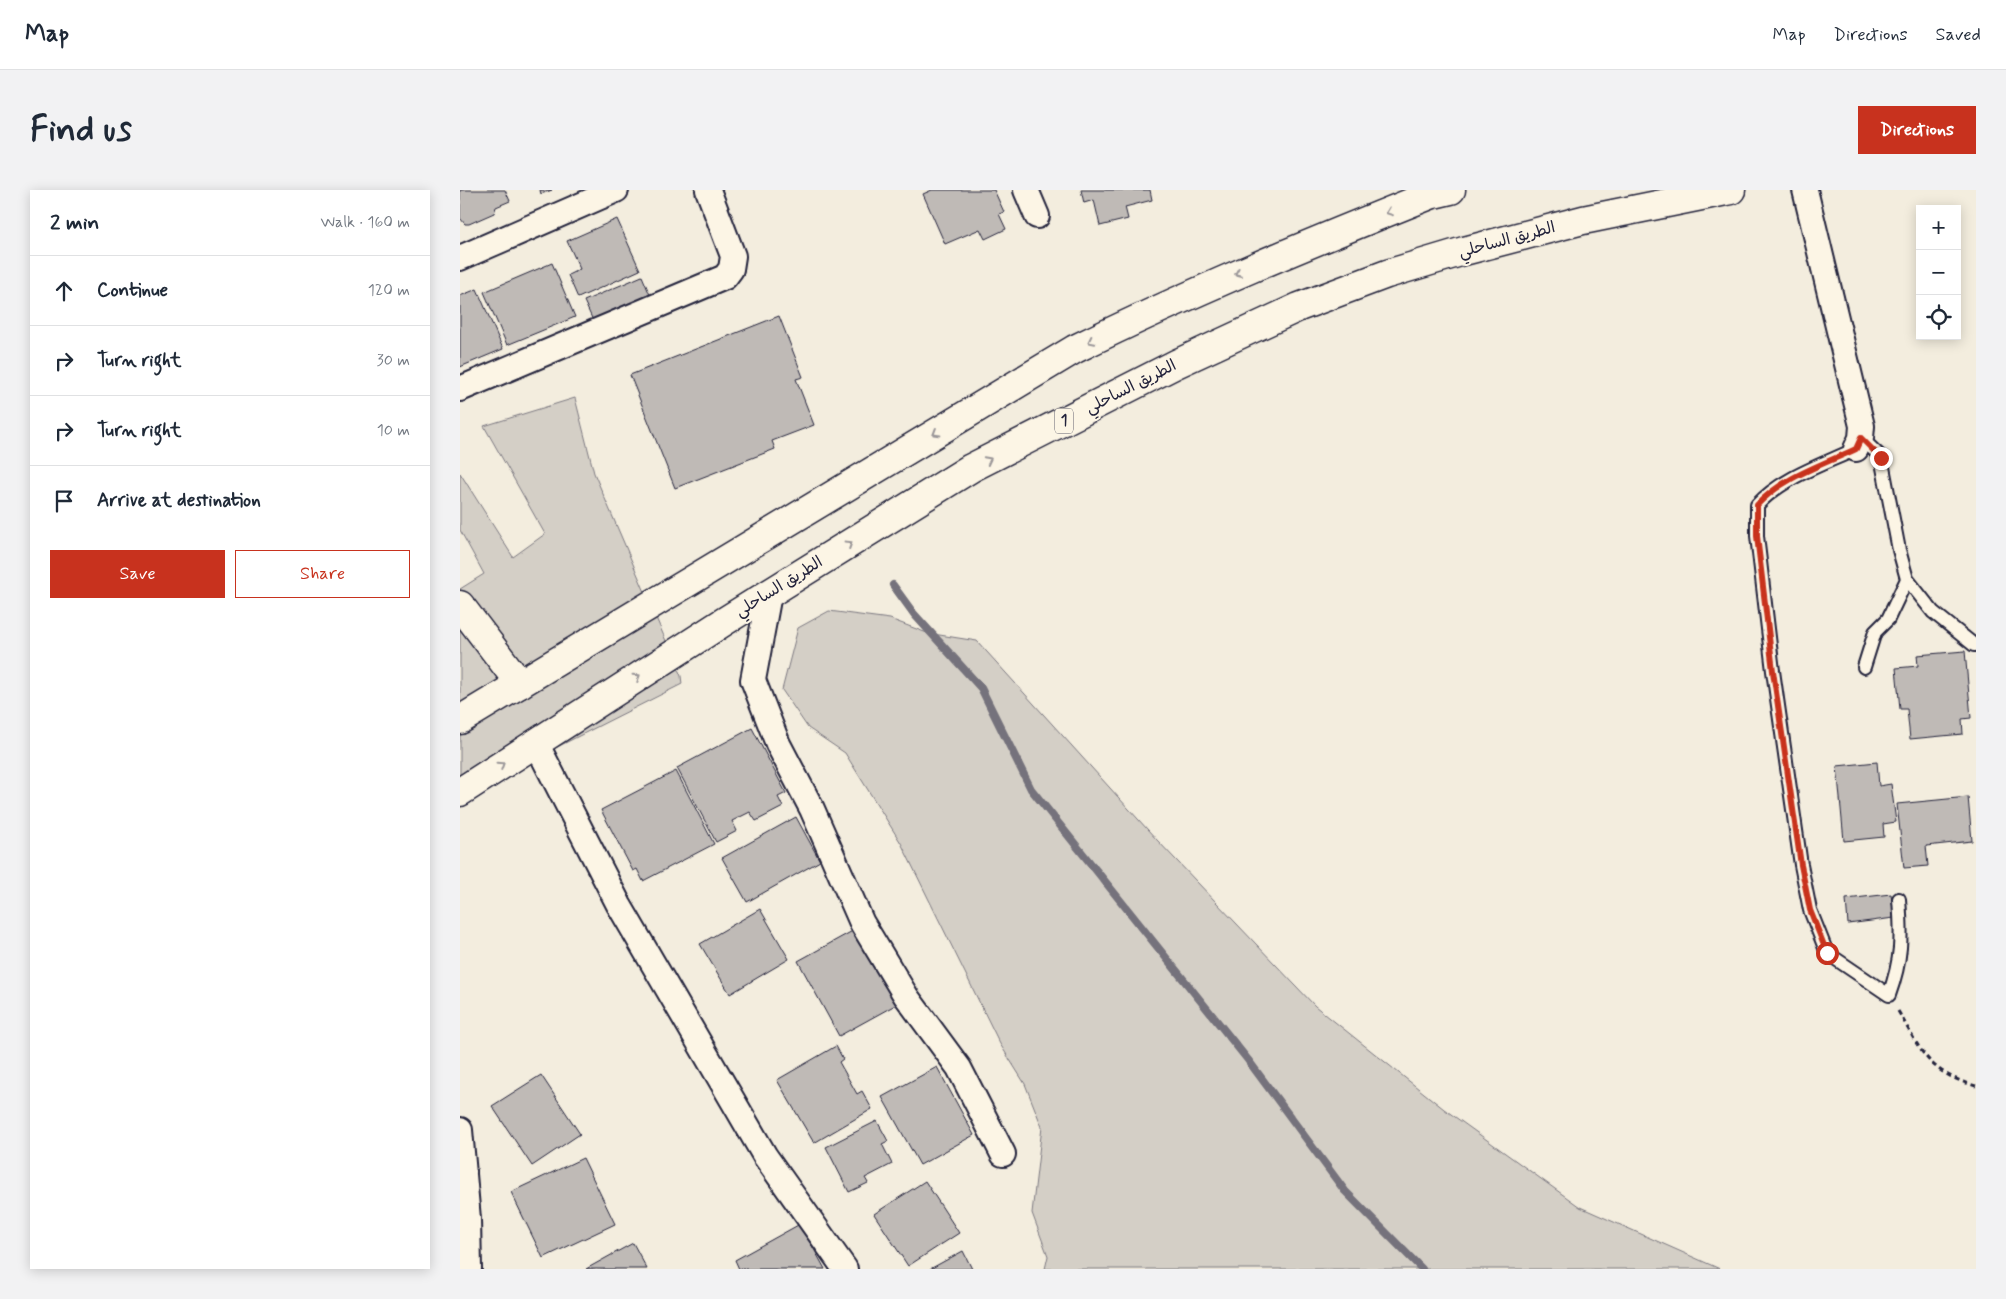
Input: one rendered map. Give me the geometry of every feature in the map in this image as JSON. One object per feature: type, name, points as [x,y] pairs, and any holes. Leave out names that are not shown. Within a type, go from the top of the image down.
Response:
[{"type":"main road","points":[[460,720],[1076,349],[1162,306],[1299,247],[1430,195],[1451,190]]},
{"type":"main road","name":"الطريق الساحلي","points":[[460,792],[768,594],[971,468],[1176,364],[1299,307],[1387,274],[1464,251],[1583,220],[1730,190]]},
{"type":"main road","points":[[460,605],[520,684]]},
{"type":"street","points":[[460,258],[616,190]]},
{"type":"street","points":[[460,389],[725,277],[731,269],[733,256],[708,190]]},
{"type":"street","points":[[1026,190],[1038,216]]},
{"type":"street","points":[[1805,190],[1862,426],[1858,444]]},
{"type":"street","points":[[768,594],[753,680],[778,744],[812,809],[862,923],[906,996],[959,1068],[1003,1154]]},
{"type":"street","points":[[536,743],[619,905],[765,1156],[845,1269]]},
{"type":"street","points":[[460,1130],[468,1219],[469,1269]]},
{"type":"lane","points":[[1899,899],[1902,942],[1897,973],[1889,995],[1827,953],[1810,910],[1801,865],[1774,680],[1757,536],[1757,505],[1770,492],[1858,444],[1881,458],[1899,550],[1907,579],[1933,612],[1974,645]]},
{"type":"lane","points":[[1864,667],[1876,632],[1888,619],[1907,579]]},
{"type":"path","points":[[1889,995],[1926,1059],[1952,1079],[1976,1086]]},
{"type":"shaded area","points":[[575,398],[594,473],[681,676],[682,684],[460,796],[460,589],[484,574],[460,530],[460,473],[513,557],[545,534],[484,426]]},
{"type":"shaded area","points":[[829,611],[890,619],[927,633],[977,641],[1157,840],[1315,1006],[1444,1109],[1580,1207],[1720,1269],[1045,1269],[1048,1256],[1032,1213],[1042,1127],[1025,1084],[1000,1044],[901,843],[845,753],[808,728],[782,690],[798,628]]},
{"type":"building","points":[[460,190],[505,190],[510,201],[496,207],[494,213],[465,224],[460,218]]},
{"type":"building","points":[[540,190],[552,190],[541,194]]},
{"type":"building","points":[[932,190],[994,190],[1004,212],[999,214],[1006,229],[985,239],[980,229],[945,244],[923,194]]},
{"type":"building","points":[[1081,190],[1150,190],[1152,200],[1125,207],[1128,219],[1100,226],[1094,200],[1084,203]]},
{"type":"building","points":[[617,219],[640,270],[578,298],[568,275],[580,269],[567,241]]},
{"type":"building","points":[[552,263],[575,317],[507,345],[484,292]]},
{"type":"building","points":[[642,276],[653,302],[596,327],[584,301]]},
{"type":"building","points":[[477,289],[503,349],[460,367],[460,296]]},
{"type":"building","points":[[779,316],[803,377],[796,379],[814,425],[772,441],[775,449],[675,488],[630,375]]},
{"type":"building","points":[[1965,651],[1971,718],[1962,719],[1963,734],[1910,739],[1907,709],[1900,709],[1896,668],[1918,666],[1917,655]]},
{"type":"building","points":[[752,728],[786,793],[778,797],[783,807],[756,821],[750,812],[732,821],[737,831],[716,842],[677,768]]},
{"type":"building","points":[[1877,762],[1879,786],[1891,784],[1896,822],[1883,824],[1884,837],[1844,841],[1837,766]]},
{"type":"building","points":[[676,771],[714,844],[643,881],[637,869],[633,871],[601,810]]},
{"type":"building","points":[[1968,797],[1972,841],[1926,846],[1928,866],[1904,868],[1897,804]]},
{"type":"building","points":[[796,817],[820,861],[747,902],[722,858]]},
{"type":"building","points":[[1891,894],[1894,918],[1848,924],[1846,899]]},
{"type":"building","points":[[760,909],[789,959],[730,994],[700,944]]},
{"type":"building","points":[[858,928],[899,1003],[839,1036],[798,961]]},
{"type":"building","points":[[836,1046],[843,1059],[839,1062],[857,1094],[862,1091],[872,1109],[814,1143],[777,1080]]},
{"type":"building","points":[[937,1067],[974,1135],[920,1165],[882,1097]]},
{"type":"building","points":[[541,1075],[580,1134],[532,1166],[492,1106]]},
{"type":"building","points":[[877,1121],[888,1141],[882,1144],[892,1164],[865,1178],[868,1183],[849,1192],[826,1147]]},
{"type":"building","points":[[583,1158],[615,1224],[543,1258],[511,1192]]},
{"type":"building","points":[[925,1181],[959,1233],[908,1266],[874,1214]]},
{"type":"building","points":[[800,1224],[825,1269],[739,1269],[735,1260]]},
{"type":"building","points":[[633,1243],[647,1269],[586,1269]]},
{"type":"building","points":[[963,1251],[972,1269],[930,1269]]},
{"type":"waterway","points":[[893,585],[914,614],[981,688],[1031,789],[1248,1060],[1345,1191],[1422,1269]]},
{"type":"route","points":[[1827,953],[1810,910],[1801,865],[1773,671],[1757,536],[1757,505],[1770,492],[1798,476],[1856,449],[1861,438],[1881,458]]}]
